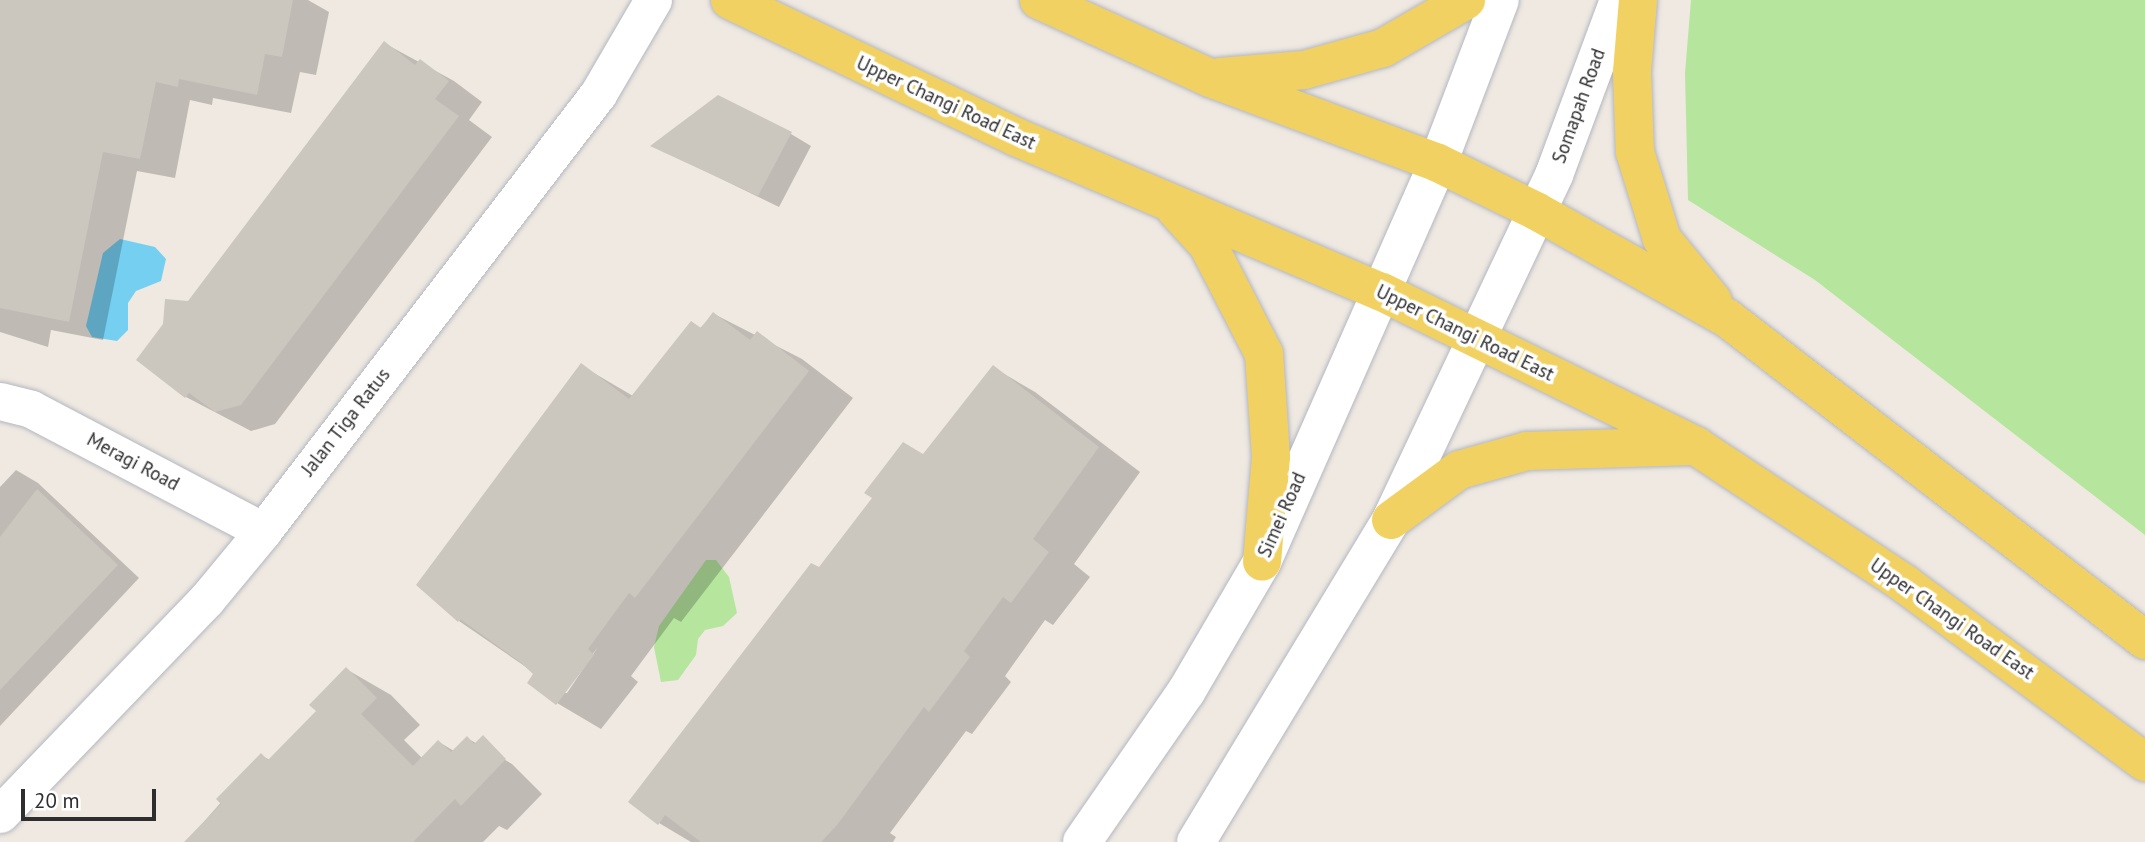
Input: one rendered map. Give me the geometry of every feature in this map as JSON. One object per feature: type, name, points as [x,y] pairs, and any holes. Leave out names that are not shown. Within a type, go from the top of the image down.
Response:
[{"type":"main road","name":"Upper Changi Road East","points":[[730,0],[1016,137],[1381,292],[1479,337],[1696,446],[1905,584],[2145,762]]},
{"type":"main road","points":[[1039,0],[1210,78],[1437,163],[1536,211],[1727,318],[2145,640]]},
{"type":"main road","points":[[1210,78],[1304,69],[1383,48],[1466,0]]},
{"type":"main road","points":[[1437,163],[1500,0]]},
{"type":"main road","name":"Somapah Road","points":[[1536,211],[1619,0]]},
{"type":"main road","points":[[1638,0],[1632,72],[1635,152],[1662,239],[1727,318]]},
{"type":"main road","name":"Simei Road","points":[[1082,842],[1186,692],[1262,562],[1437,163]]},
{"type":"main road","points":[[1169,202],[1208,246],[1264,354],[1271,457],[1262,562]]},
{"type":"main road","points":[[1196,842],[1391,520],[1536,211]]},
{"type":"main road","points":[[1391,520],[1459,470],[1527,451],[1696,446]]},
{"type":"street","name":"Jalan Tiga Ratus","points":[[0,814],[206,600],[262,531],[598,94],[653,0]]},
{"type":"street","name":"Meragi Road","points":[[0,401],[31,409],[262,531]]},
{"type":"green space","points":[[1691,0],[2145,0],[2145,535],[1815,280],[1688,200],[1685,73]]},
{"type":"green space","points":[[706,560],[716,560],[729,577],[737,613],[723,626],[705,630],[698,639],[696,655],[678,680],[661,682],[654,647],[659,626]]},
{"type":"water","points":[[120,239],[155,247],[166,259],[161,281],[136,291],[128,303],[128,330],[117,341],[92,337],[86,326],[103,253]]},
{"type":"building","points":[[0,0],[293,0],[282,57],[265,54],[257,95],[179,79],[178,87],[156,82],[140,159],[103,152],[69,322],[0,308]]},
{"type":"building","points":[[384,41],[415,65],[420,59],[449,81],[435,99],[459,116],[241,405],[215,412],[189,393],[185,398],[136,360],[163,324],[165,299],[188,301]]},
{"type":"building","points":[[718,95],[792,132],[758,196],[650,146]]},
{"type":"building","points":[[713,312],[750,340],[757,331],[809,371],[635,598],[629,593],[588,649],[594,655],[556,705],[527,683],[533,674],[520,662],[460,619],[458,622],[416,585],[581,363],[629,399],[691,321],[701,328]]},
{"type":"building","points":[[993,365],[1099,447],[1033,539],[1049,552],[1011,603],[1003,597],[964,651],[970,657],[929,712],[924,707],[837,825],[821,842],[701,842],[665,815],[658,825],[628,802],[811,563],[819,567],[872,498],[864,493],[903,442],[923,454]]},
{"type":"building","points":[[37,489],[118,565],[0,690],[0,537]]},
{"type":"building","points":[[346,667],[377,698],[361,714],[413,766],[438,740],[451,752],[467,736],[474,744],[483,735],[506,759],[461,806],[455,799],[413,842],[184,842],[221,804],[216,799],[261,753],[268,760],[316,711],[309,705]]}]
